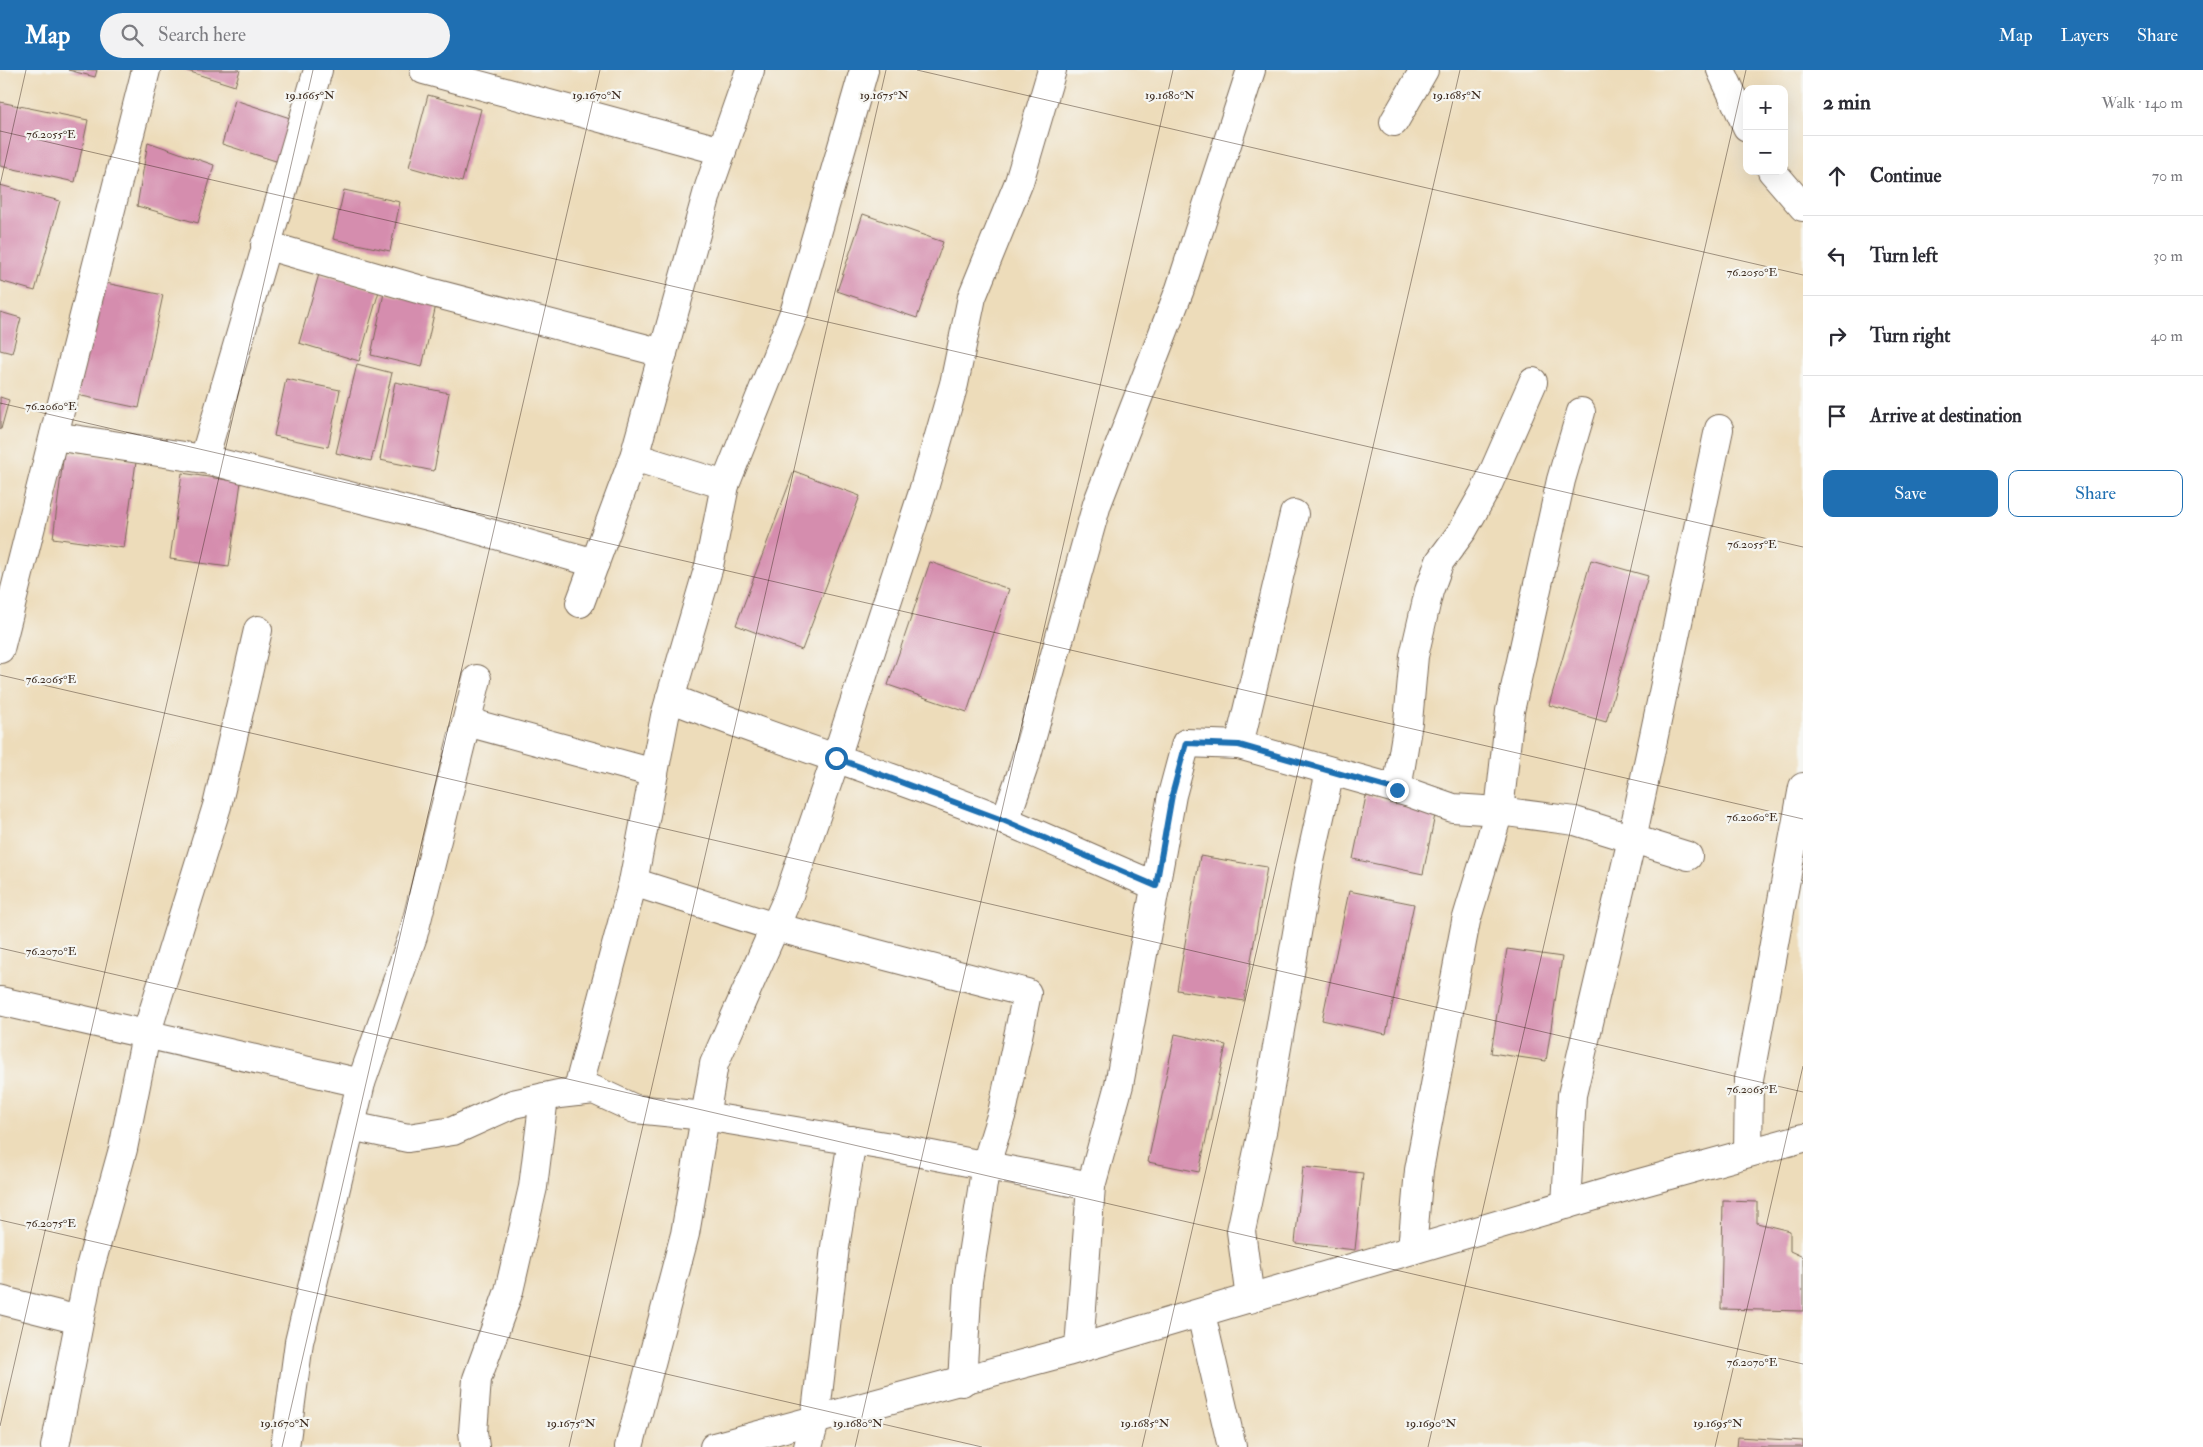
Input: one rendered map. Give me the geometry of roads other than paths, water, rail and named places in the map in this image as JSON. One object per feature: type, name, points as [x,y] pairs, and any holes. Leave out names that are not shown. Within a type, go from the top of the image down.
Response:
[{"type":"street","points":[[0,650],[146,70]]},
{"type":"street","points":[[204,459],[265,245],[318,70]]},
{"type":"street","points":[[424,70],[722,151]]},
{"type":"street","points":[[580,603],[634,457],[722,151],[750,70]]},
{"type":"street","points":[[576,1092],[633,882],[670,698],[709,566],[725,485],[795,310],[864,70]]},
{"type":"street","points":[[629,1447],[685,1234],[714,1064],[789,895],[836,758],[922,495],[954,384],[972,297],[1019,182],[1052,70]]},
{"type":"street","points":[[1005,821],[1026,760],[1097,504],[1180,289],[1251,70]]},
{"type":"street","points":[[1394,122],[1424,70]]},
{"type":"street","points":[[1721,70],[1743,117]]},
{"type":"street","points":[[1775,175],[1803,207]]},
{"type":"street","points":[[265,245],[418,289],[663,353]]},
{"type":"street","points":[[1397,790],[1408,722],[1414,656],[1429,591],[1440,561],[1463,530],[1486,488],[1533,382]]},
{"type":"street","points":[[1412,1250],[1419,1170],[1466,921],[1499,811],[1510,711],[1561,480],[1581,412]]},
{"type":"street","points":[[1566,1205],[1572,1095],[1632,839],[1718,429]]},
{"type":"street","points":[[54,436],[204,459],[440,519],[595,563]]},
{"type":"street","points":[[634,457],[725,485]]},
{"type":"street","points":[[1239,745],[1294,514]]},
{"type":"street","points":[[55,1447],[89,1271],[123,1149],[146,1035],[217,806],[258,630]]},
{"type":"street","points":[[285,1447],[298,1342],[361,1084],[414,936],[477,679]]},
{"type":"street","points":[[670,698],[748,729],[836,758],[1005,821],[1156,886]]},
{"type":"street","points":[[466,722],[654,774]]},
{"type":"street","points":[[1079,1348],[1091,1186],[1119,1085],[1172,795],[1186,743],[1239,745],[1453,808],[1499,811],[1575,821],[1688,856]]},
{"type":"street","points":[[1250,1299],[1241,1231],[1263,1127],[1308,870],[1330,772]]},
{"type":"street","points":[[1748,1152],[1749,1079],[1803,786]]},
{"type":"street","points":[[633,882],[775,927],[1027,993],[1002,1113],[986,1164],[968,1281],[962,1382]]},
{"type":"street","points":[[0,1001],[361,1084]]},
{"type":"street","points":[[351,1126],[408,1138],[453,1131],[514,1104],[544,1097],[594,1090],[635,1109],[705,1116],[852,1140],[986,1164],[1091,1186]]},
{"type":"street","points":[[475,1447],[473,1432],[477,1379],[509,1291],[533,1187],[544,1097]]},
{"type":"street","points":[[714,1447],[962,1382],[1201,1314],[1748,1152],[1803,1138]]},
{"type":"street","points":[[808,1447],[815,1421],[835,1247],[852,1140]]},
{"type":"street","points":[[0,1300],[79,1320]]},
{"type":"street","points":[[1201,1314],[1232,1447]]}]
